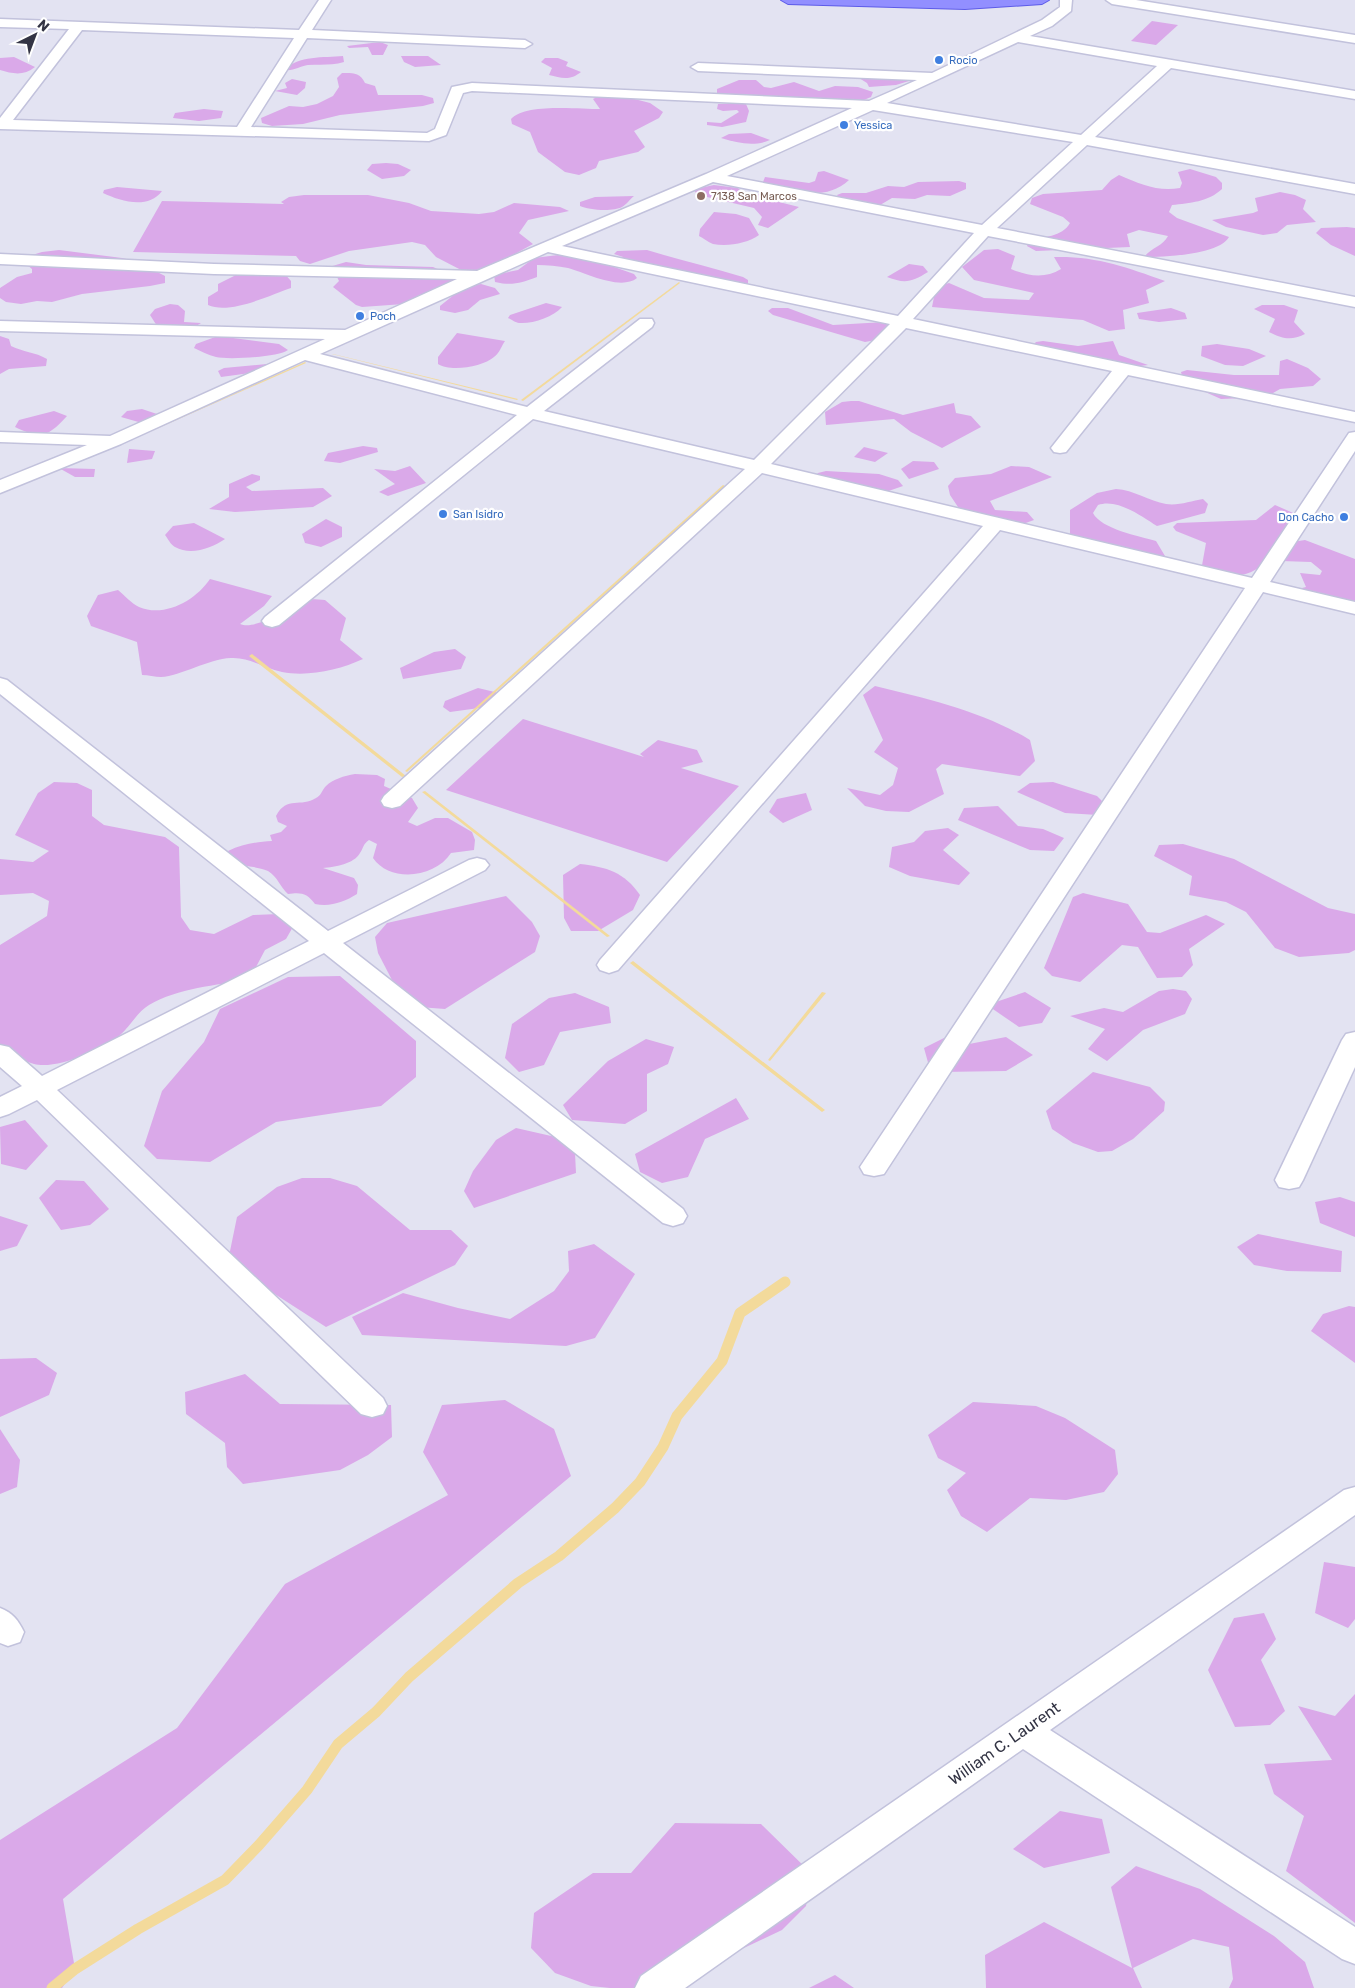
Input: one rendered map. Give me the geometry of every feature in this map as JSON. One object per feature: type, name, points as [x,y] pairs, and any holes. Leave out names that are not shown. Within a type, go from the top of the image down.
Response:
[{"type":"main road","points":[[788,0],[993,4],[1042,0]]},
{"type":"street","points":[[241,131],[325,0]]},
{"type":"street","points":[[0,486],[115,440],[545,247],[711,177],[936,76],[1047,23],[1066,8],[1066,0]]},
{"type":"street","points":[[1112,0],[1355,39]]},
{"type":"street","points":[[0,23],[525,44]]},
{"type":"street","points":[[1,124],[78,26]]},
{"type":"street","points":[[1017,38],[1355,95]]},
{"type":"street","points":[[392,801],[758,467],[902,322],[985,230],[1168,64]]},
{"type":"street","points":[[698,66],[936,76]]},
{"type":"street","points":[[1,124],[433,136],[441,132],[457,90],[472,87],[870,105],[1085,140],[1355,189]]},
{"type":"street","points":[[711,177],[1355,302]]},
{"type":"street","points":[[545,247],[1355,417]]},
{"type":"street","points":[[0,259],[214,269],[480,276]]},
{"type":"street","points":[[272,621],[530,413],[646,323]]},
{"type":"street","points":[[0,326],[349,334]]},
{"type":"street","points":[[304,355],[530,413],[1355,608]]},
{"type":"street","points":[[1060,448],[1124,368]]},
{"type":"street","points":[[0,437],[115,440]]},
{"type":"street","points":[[874,1167],[1355,437]]},
{"type":"street","points":[[609,965],[996,523]]},
{"type":"street","points":[[0,684],[673,1216]]},
{"type":"street","points":[[0,1108],[477,865]]},
{"type":"street","points":[[1289,1180],[1355,1040]]},
{"type":"street","points":[[0,1053],[40,1088],[372,1406]]},
{"type":"street","name":"William C. Laurent","points":[[654,1988],[1022,1731],[1352,1505]]},
{"type":"street","points":[[1022,1731],[1355,1947]]},
{"type":"shaded area","points":[[1152,21],[1178,25],[1156,45],[1131,41]]},
{"type":"shaded area","points":[[380,42],[388,45],[383,55],[372,55],[368,47],[349,48],[347,46]]},
{"type":"shaded area","points":[[343,56],[344,62],[340,63],[308,65],[285,70],[290,65],[304,60]]},
{"type":"shaded area","points":[[401,56],[428,56],[441,65],[415,67],[404,62]]},
{"type":"shaded area","points":[[14,57],[35,67],[27,72],[18,73],[0,70],[0,58]]},
{"type":"shaded area","points":[[545,58],[558,58],[568,62],[566,66],[581,72],[569,78],[549,75],[552,68],[541,62]]},
{"type":"shaded area","points":[[342,73],[358,75],[365,83],[375,86],[378,95],[422,95],[433,98],[434,103],[423,106],[340,115],[303,124],[272,126],[262,123],[261,118],[289,106],[303,107],[317,104],[333,96],[339,87],[337,78]]},
{"type":"shaded area","points":[[859,78],[902,78],[909,81],[896,85],[869,87],[867,83]]},
{"type":"shaded area","points":[[292,79],[306,82],[305,88],[297,95],[275,91],[287,88],[285,83]]},
{"type":"shaded area","points":[[739,80],[756,80],[764,87],[771,88],[794,82],[819,91],[835,86],[858,87],[873,92],[871,97],[852,105],[737,101],[717,93],[717,89]]},
{"type":"shaded area","points":[[615,94],[650,103],[663,112],[659,118],[634,131],[645,147],[638,152],[599,161],[596,168],[579,175],[565,172],[538,152],[530,132],[512,124],[511,119],[518,114],[528,111],[553,108],[600,109],[593,99],[601,95]]},
{"type":"shaded area","points":[[718,104],[746,104],[749,111],[746,122],[722,127],[707,125],[707,122],[721,123],[739,112],[737,110],[723,111],[717,109]]},
{"type":"shaded area","points":[[204,109],[223,111],[221,118],[199,121],[173,118],[175,113]]},
{"type":"shaded area","points":[[751,133],[770,140],[752,144],[721,138],[729,134]]},
{"type":"shaded area","points":[[372,164],[398,164],[411,170],[404,176],[382,179],[367,170]]},
{"type":"shaded area","points":[[1190,169],[1216,177],[1222,183],[1222,189],[1205,199],[1172,205],[1169,212],[1177,218],[1229,237],[1214,248],[1190,254],[1144,257],[1168,236],[1139,230],[1127,234],[1130,247],[1036,251],[1027,246],[1029,240],[1057,234],[1067,228],[1070,223],[1063,217],[1030,204],[1032,198],[1043,194],[1102,190],[1111,180],[1119,175],[1157,188],[1180,188],[1182,183],[1178,172]]},
{"type":"shaded area","points":[[824,171],[849,180],[839,187],[818,193],[785,189],[763,182],[765,177],[809,183],[815,181],[818,172]]},
{"type":"shaded area","points":[[959,181],[966,183],[966,189],[950,196],[927,195],[915,199],[892,198],[875,208],[841,201],[837,195],[842,193],[866,193],[888,186],[904,187],[918,182]]},
{"type":"shaded area","points":[[714,185],[738,188],[744,194],[767,194],[779,202],[799,207],[768,228],[758,225],[762,217],[754,208],[707,197],[695,192],[695,189]]},
{"type":"shaded area","points":[[117,187],[162,191],[156,197],[142,202],[125,201],[103,193],[104,190]]},
{"type":"shaded area","points":[[1280,192],[1295,195],[1306,200],[1303,209],[1316,222],[1287,225],[1277,233],[1263,235],[1226,227],[1212,220],[1258,211],[1255,198]]},
{"type":"shaded area","points":[[304,195],[368,195],[409,203],[431,211],[479,214],[494,212],[514,203],[560,207],[569,211],[528,220],[519,233],[533,244],[493,266],[474,271],[463,271],[436,257],[425,245],[412,242],[349,251],[310,264],[300,261],[296,256],[133,252],[162,201],[284,204],[281,202],[289,197]]},
{"type":"shaded area","points":[[634,196],[624,206],[613,210],[580,206],[580,202],[595,197]]},
{"type":"shaded area","points":[[714,212],[736,214],[749,218],[759,235],[737,244],[719,245],[711,243],[699,236],[700,229]]},
{"type":"shaded area","points":[[1321,228],[1355,228],[1355,256],[1331,245],[1316,233]]},
{"type":"shaded area","points":[[998,249],[1015,256],[1011,269],[1030,275],[1043,275],[1055,272],[1061,269],[1054,257],[1070,257],[1111,263],[1165,281],[1146,290],[1149,303],[1123,310],[1125,329],[1109,331],[1083,320],[932,307],[936,287],[949,283],[984,298],[1029,300],[1034,293],[974,280],[962,267],[984,250]]},
{"type":"shaded area","points":[[59,250],[136,261],[165,276],[165,283],[82,294],[52,302],[37,301],[21,304],[6,302],[0,298],[0,288],[17,277],[32,273],[32,269],[26,264],[29,256]]},
{"type":"shaded area","points":[[647,250],[743,277],[748,280],[748,284],[727,284],[684,271],[615,262],[623,257],[614,254],[617,251]]},
{"type":"shaded area","points":[[558,255],[603,263],[634,274],[637,278],[630,282],[613,282],[568,268],[537,265],[537,277],[516,283],[495,282],[494,275],[518,270],[534,258]]},
{"type":"shaded area","points":[[346,262],[366,265],[433,267],[451,275],[458,281],[443,291],[419,295],[404,304],[362,307],[356,305],[333,287],[339,281],[337,277],[317,273],[319,270]]},
{"type":"shaded area","points":[[909,264],[923,266],[928,272],[908,281],[899,281],[887,277]]},
{"type":"shaded area","points":[[242,272],[283,272],[291,281],[291,288],[238,306],[227,308],[208,305],[208,297],[218,291],[218,284]]},
{"type":"shaded area","points":[[679,282],[523,401],[521,400]]},
{"type":"shaded area","points":[[481,284],[495,288],[500,294],[480,300],[468,310],[455,313],[440,310],[440,306],[465,286]]},
{"type":"shaded area","points":[[546,303],[562,307],[548,317],[530,322],[518,323],[508,318],[510,315]]},
{"type":"shaded area","points":[[170,304],[178,305],[185,311],[184,322],[201,323],[193,328],[159,329],[150,315],[155,309]]},
{"type":"shaded area","points":[[1262,305],[1284,305],[1298,310],[1294,322],[1305,334],[1295,338],[1287,338],[1269,332],[1275,319],[1254,309]]},
{"type":"shaded area","points":[[772,308],[788,308],[833,325],[885,322],[903,330],[898,336],[865,342],[773,315],[768,311]]},
{"type":"shaded area","points":[[1171,308],[1185,313],[1187,319],[1159,322],[1139,319],[1137,313]]},
{"type":"shaded area","points":[[457,333],[505,341],[496,356],[489,361],[475,366],[450,368],[438,364],[438,357]]},
{"type":"shaded area","points":[[0,336],[9,339],[11,346],[47,359],[46,366],[9,369],[0,374]]},
{"type":"shaded area","points":[[218,336],[279,344],[288,350],[264,356],[231,358],[216,357],[194,348],[196,344]]},
{"type":"shaded area","points":[[1043,341],[1078,346],[1113,341],[1119,355],[1148,365],[1124,368],[1030,348],[1036,342]]},
{"type":"shaded area","points":[[1217,344],[1249,349],[1266,356],[1243,366],[1225,365],[1201,356],[1202,346]]},
{"type":"shaded area","points":[[333,354],[518,399],[517,400]]},
{"type":"shaded area","points":[[1287,359],[1308,368],[1321,379],[1313,386],[1280,389],[1266,397],[1221,399],[1183,380],[1181,372],[1187,370],[1234,375],[1279,375],[1280,361]]},
{"type":"shaded area","points":[[305,362],[306,363],[97,455]]},
{"type":"shaded area","points":[[267,364],[278,366],[273,370],[221,377],[218,371],[224,368]]},
{"type":"shaded area","points":[[859,401],[903,415],[954,403],[956,413],[971,416],[981,427],[942,448],[911,432],[894,419],[826,425],[825,412],[842,402]]},
{"type":"shaded area","points":[[142,409],[163,416],[149,425],[121,417],[127,411]]},
{"type":"shaded area","points":[[54,411],[67,416],[49,432],[38,435],[15,427],[19,420]]},
{"type":"shaded area","points":[[363,446],[377,448],[378,452],[340,463],[324,461],[328,453]]},
{"type":"shaded area","points":[[864,447],[888,453],[875,462],[854,457]]},
{"type":"shaded area","points":[[129,449],[155,451],[152,459],[127,463]]},
{"type":"shaded area","points":[[913,461],[934,462],[939,469],[909,479],[901,469]]},
{"type":"shaded area","points":[[410,466],[426,483],[388,496],[379,492],[395,484],[374,469],[395,471]]},
{"type":"shaded area","points":[[1011,466],[1029,467],[1052,477],[990,501],[995,510],[1027,512],[1034,520],[1012,528],[962,513],[950,495],[948,486],[955,478],[991,474]]},
{"type":"shaded area","points":[[59,468],[95,469],[94,477],[75,477]]},
{"type":"shaded area","points":[[826,471],[879,474],[898,480],[903,486],[877,495],[815,477],[818,473]]},
{"type":"shaded area","points":[[252,474],[260,476],[260,480],[246,487],[252,491],[323,488],[332,496],[313,507],[235,512],[209,509],[229,497],[229,484]]},
{"type":"shaded area","points":[[723,485],[725,486],[407,772],[405,771]]},
{"type":"shaded area","points":[[1116,489],[1129,491],[1166,504],[1180,504],[1203,499],[1208,504],[1205,513],[1157,526],[1121,506],[1105,503],[1098,505],[1093,513],[1097,519],[1112,528],[1156,541],[1165,556],[1147,558],[1070,541],[1070,510],[1097,493]]},
{"type":"shaded area","points":[[1275,505],[1300,516],[1274,554],[1257,569],[1247,573],[1232,575],[1201,571],[1206,543],[1176,531],[1173,527],[1177,523],[1256,520]]},
{"type":"shaded area","points":[[326,519],[342,527],[342,537],[321,547],[305,543],[302,534]]},
{"type":"shaded area","points":[[194,523],[225,539],[208,548],[188,551],[174,546],[165,535],[173,526]]},
{"type":"shaded area","points":[[1305,540],[1355,559],[1355,613],[1290,591],[1306,587],[1300,573],[1320,575],[1322,571],[1311,562],[1281,561],[1286,543]]},
{"type":"shaded area","points":[[210,579],[272,596],[264,606],[240,624],[247,625],[263,621],[304,600],[325,600],[346,618],[340,640],[363,659],[323,672],[302,674],[282,672],[244,659],[231,658],[213,661],[169,676],[142,675],[137,642],[91,626],[87,616],[98,595],[118,590],[139,607],[149,610],[169,609],[197,594]]},
{"type":"shaded area","points":[[455,649],[466,657],[461,669],[403,679],[400,668],[434,652]]},
{"type":"shaded area","points":[[252,654],[406,776],[402,777],[249,656]]},
{"type":"shaded area","points":[[875,686],[954,707],[993,721],[1030,740],[1035,761],[1020,776],[942,764],[936,769],[944,794],[909,812],[886,811],[865,806],[847,788],[880,795],[893,785],[898,768],[874,752],[883,740],[863,695]]},
{"type":"shaded area","points":[[478,688],[503,694],[501,705],[450,712],[443,707],[445,701]]},
{"type":"shaded area","points":[[523,719],[644,757],[640,754],[658,740],[697,750],[703,762],[681,768],[739,786],[667,862],[446,790]]},
{"type":"shaded area","points":[[355,774],[377,775],[385,779],[384,786],[412,798],[418,808],[408,822],[417,826],[435,818],[448,818],[472,832],[475,840],[474,850],[451,853],[444,861],[424,872],[401,874],[381,866],[373,858],[377,844],[369,840],[353,860],[338,866],[323,868],[354,878],[358,885],[357,894],[342,901],[326,905],[315,904],[303,894],[288,894],[268,871],[245,866],[231,857],[228,851],[250,844],[272,841],[270,835],[281,832],[287,826],[278,822],[276,816],[285,806],[310,801],[319,796],[332,781]]},
{"type":"shaded area","points":[[54,782],[77,783],[92,790],[92,816],[104,825],[165,837],[179,847],[181,917],[190,930],[214,934],[253,915],[279,914],[294,925],[286,939],[265,950],[249,980],[198,988],[160,999],[145,1008],[123,1032],[102,1047],[79,1058],[43,1065],[25,1061],[0,1046],[0,945],[47,916],[49,901],[33,893],[0,895],[0,859],[33,862],[49,851],[15,835],[38,793]]},
{"type":"shaded area","points":[[1053,782],[1097,796],[1103,802],[1098,815],[1065,813],[1017,792],[1030,783]]},
{"type":"shaded area","points":[[425,791],[610,936],[607,937],[422,792]]},
{"type":"shaded area","points":[[806,793],[812,810],[783,823],[769,812],[777,799]]},
{"type":"shaded area","points":[[998,806],[1018,826],[1043,829],[1064,838],[1054,851],[1030,850],[958,820],[964,808]]},
{"type":"shaded area","points":[[948,828],[959,835],[943,850],[970,873],[959,885],[910,876],[889,867],[892,847],[914,842],[925,831]]},
{"type":"shaded area","points":[[1183,844],[1234,859],[1328,908],[1355,914],[1355,950],[1349,953],[1299,957],[1275,948],[1246,912],[1226,902],[1189,895],[1192,876],[1154,856],[1159,845]]},
{"type":"shaded area","points":[[580,864],[607,869],[628,881],[640,895],[633,910],[598,931],[571,931],[564,918],[563,875]]},
{"type":"shaded area","points":[[1083,893],[1128,904],[1147,932],[1160,933],[1206,915],[1225,924],[1189,949],[1193,965],[1182,977],[1157,978],[1138,947],[1122,945],[1080,982],[1052,976],[1044,968],[1073,897]]},
{"type":"shaded area","points":[[506,896],[532,922],[540,936],[535,952],[445,1009],[419,1007],[393,982],[378,953],[375,937],[387,923]]},
{"type":"shaded area","points":[[633,961],[825,1110],[822,1112],[630,963]]},
{"type":"shaded area","points":[[340,976],[416,1041],[416,1077],[381,1106],[276,1122],[210,1162],[157,1159],[144,1146],[162,1091],[204,1042],[220,1009],[288,977]]},
{"type":"shaded area","points":[[1173,989],[1186,991],[1192,999],[1185,1014],[1143,1030],[1107,1061],[1088,1049],[1105,1029],[1070,1016],[1104,1008],[1123,1012],[1159,991]]},
{"type":"shaded area","points":[[822,992],[826,993],[770,1061],[768,1060]]},
{"type":"shaded area","points":[[1025,992],[1051,1008],[1042,1023],[1019,1027],[987,1005]]},
{"type":"shaded area","points":[[575,993],[609,1007],[611,1023],[560,1032],[544,1065],[519,1072],[505,1058],[512,1024],[549,998]]},
{"type":"shaded area","points":[[1006,1037],[1033,1055],[1006,1071],[941,1072],[929,1066],[924,1048],[944,1038],[969,1044]]},
{"type":"shaded area","points":[[646,1039],[674,1047],[668,1064],[647,1074],[647,1111],[625,1124],[572,1120],[563,1105],[608,1061]]},
{"type":"shaded area","points":[[1093,1072],[1150,1087],[1165,1102],[1164,1111],[1133,1139],[1112,1151],[1098,1152],[1073,1143],[1052,1129],[1046,1111]]},
{"type":"shaded area","points":[[736,1098],[749,1119],[705,1139],[688,1177],[662,1183],[640,1172],[635,1154]]},
{"type":"shaded area","points":[[25,1120],[48,1146],[26,1170],[1,1164],[0,1127]]},
{"type":"shaded area","points":[[516,1128],[560,1138],[575,1153],[576,1173],[474,1208],[464,1191],[473,1171],[496,1140]]},
{"type":"shaded area","points":[[302,1178],[330,1178],[357,1186],[410,1230],[451,1230],[468,1246],[455,1265],[326,1327],[242,1273],[229,1256],[237,1217],[277,1187]]},
{"type":"shaded area","points":[[56,1180],[84,1181],[109,1209],[90,1225],[61,1230],[39,1198]]},
{"type":"shaded area","points":[[1340,1197],[1355,1202],[1355,1237],[1320,1223],[1315,1202]]},
{"type":"shaded area","points":[[0,1216],[28,1225],[17,1246],[0,1251]]},
{"type":"shaded area","points":[[1258,1234],[1342,1251],[1341,1272],[1287,1271],[1254,1265],[1237,1247]]},
{"type":"shaded area","points":[[594,1244],[635,1274],[595,1338],[566,1346],[362,1335],[352,1317],[403,1293],[458,1308],[510,1319],[554,1291],[569,1271],[568,1251]]},
{"type":"shaded area","points":[[1349,1306],[1355,1307],[1355,1363],[1311,1331],[1323,1314]]},
{"type":"shaded area","points":[[36,1358],[57,1373],[49,1395],[0,1417],[0,1359]]},
{"type":"shaded area","points":[[245,1374],[280,1404],[391,1405],[392,1437],[368,1455],[340,1470],[243,1484],[227,1467],[225,1443],[186,1414],[185,1392]]},
{"type":"shaded area","points":[[505,1400],[554,1429],[571,1476],[63,1899],[75,1969],[62,1988],[0,1988],[0,1840],[177,1728],[285,1584],[448,1495],[423,1452],[442,1405]]},
{"type":"shaded area","points":[[973,1402],[1036,1406],[1065,1418],[1115,1450],[1118,1474],[1104,1492],[1066,1500],[1030,1498],[987,1532],[961,1516],[947,1490],[966,1473],[938,1458],[928,1435]]},
{"type":"shaded area","points":[[0,1429],[20,1460],[17,1487],[0,1494]]},
{"type":"shaded area","points":[[1324,1562],[1355,1567],[1355,1619],[1348,1628],[1315,1613]]},
{"type":"shaded area","points":[[1264,1613],[1276,1639],[1261,1660],[1285,1711],[1270,1725],[1235,1727],[1208,1670],[1234,1618]]},
{"type":"shaded area","points":[[1355,1694],[1355,1923],[1286,1871],[1304,1816],[1274,1794],[1264,1764],[1332,1760],[1298,1706],[1335,1716]]},
{"type":"shaded area","points":[[1060,1811],[1102,1819],[1110,1853],[1044,1868],[1013,1849]]},
{"type":"shaded area","points":[[675,1823],[761,1824],[812,1874],[806,1906],[782,1930],[659,1988],[591,1986],[555,1973],[531,1948],[534,1913],[593,1873],[631,1873]]},
{"type":"shaded area","points":[[1136,1866],[1200,1889],[1274,1936],[1305,1962],[1314,1988],[1229,1988],[1233,1979],[1229,1947],[1193,1939],[1133,1968],[1142,1988],[986,1988],[985,1955],[1044,1922],[1132,1968],[1111,1887]]},
{"type":"shaded area","points":[[835,1975],[854,1988],[809,1988]]},
{"type":"waterway","points":[[52,1988],[75,1969],[138,1929],[225,1880],[259,1845],[307,1790],[338,1744],[376,1712],[409,1677],[518,1583],[559,1556],[615,1508],[640,1482],[663,1447],[677,1416],[722,1361],[740,1313],[785,1282]]},
{"type":"place","name":"Rocio","points":[[939,60]]},
{"type":"place","name":"Yessica","points":[[844,125]]},
{"type":"place","name":"7138 San Marcos","points":[[701,196]]},
{"type":"place","name":"Poch","points":[[360,316]]},
{"type":"place","name":"San Isidro","points":[[443,514]]},
{"type":"place","name":"Don Cacho","points":[[1344,517]]}]
